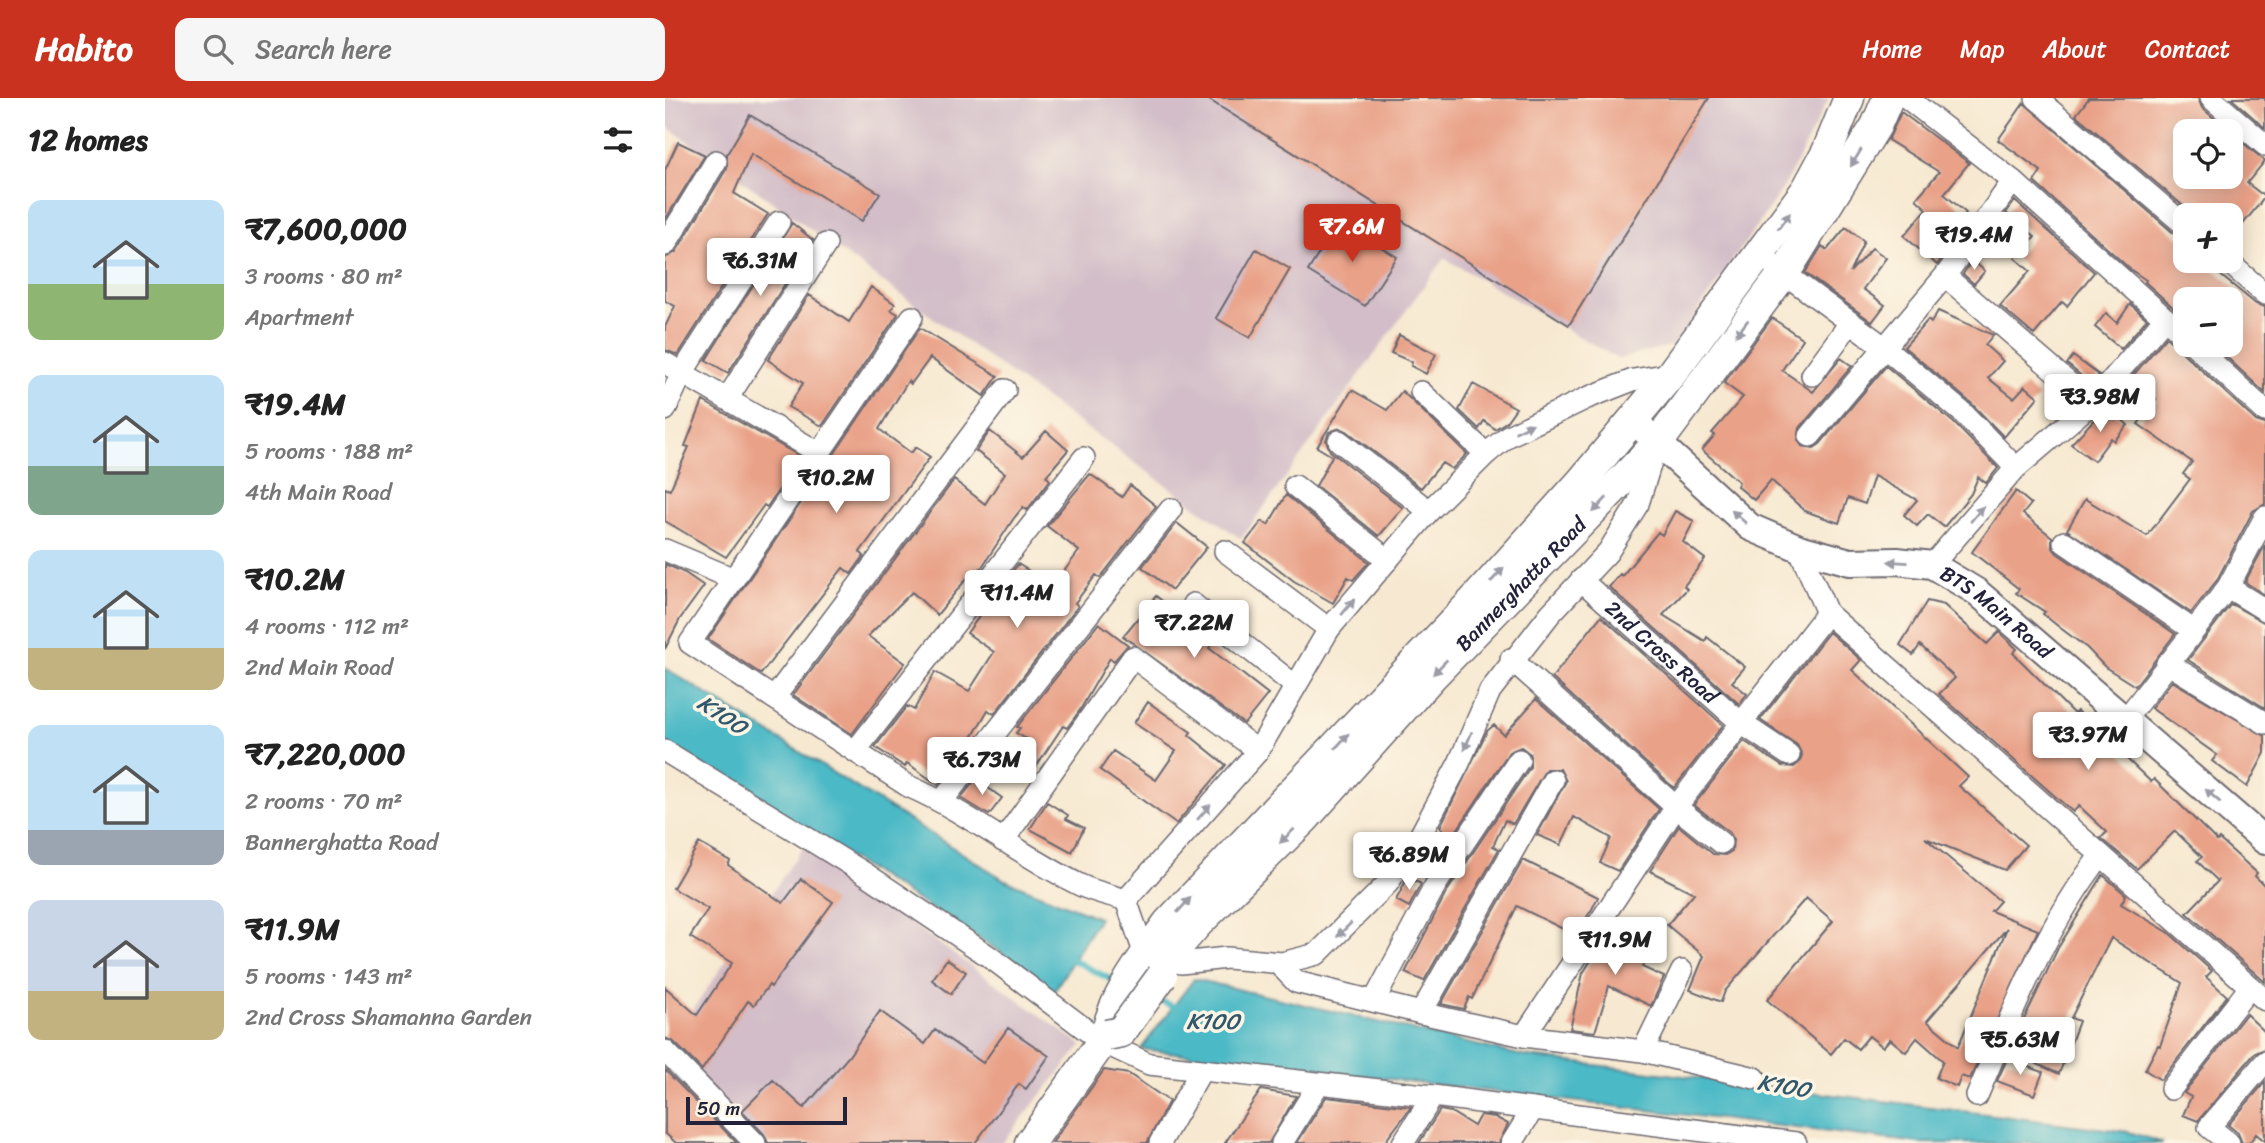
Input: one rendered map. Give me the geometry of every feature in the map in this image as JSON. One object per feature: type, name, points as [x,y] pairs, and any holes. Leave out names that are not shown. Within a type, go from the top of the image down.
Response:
[{"type":"main road","points":[[1157,965],[1201,886],[1290,799],[1477,597],[1671,374],[1807,189],[1827,152],[1849,98]]},
{"type":"main road","name":"Bannerghatta Road","points":[[1030,1143],[1104,1039],[1121,1032],[1157,965],[1305,818],[1433,675],[1657,444],[1784,274],[1870,136],[1888,98]]},
{"type":"street","points":[[1907,98],[2013,181],[2173,325]]},
{"type":"street","points":[[2036,98],[2173,215]]},
{"type":"street","points":[[2211,98],[2265,145]]},
{"type":"street","points":[[665,246],[716,161]]},
{"type":"street","points":[[1810,436],[1944,276],[2013,181]]},
{"type":"street","points":[[665,410],[674,368],[779,222]]},
{"type":"street","points":[[727,400],[827,244]]},
{"type":"street","points":[[1759,254],[1884,347],[1963,413],[2016,468]]},
{"type":"street","points":[[2241,273],[2265,293]]},
{"type":"street","points":[[1944,276],[2092,403]]},
{"type":"street","points":[[912,317],[690,643],[908,786],[942,801],[1003,841],[1082,886],[1126,900],[1157,965],[1227,958],[1278,962],[1317,954],[1388,883],[1421,834],[1459,763],[1490,691],[1511,659],[1608,552],[1638,504],[1657,444]]},
{"type":"street","points":[[1932,565],[2016,468],[2092,403],[2165,317]]},
{"type":"street","points":[[1812,375],[1850,323]]},
{"type":"street","points":[[2207,357],[2265,411]]},
{"type":"street","points":[[674,368],[819,453]]},
{"type":"street","points":[[1126,900],[1258,751],[1329,629],[1429,511],[1486,454],[1508,436],[1587,398],[1633,380],[1671,374]]},
{"type":"street","points":[[774,698],[1005,390]]},
{"type":"street","points":[[1421,392],[1486,454]]},
{"type":"street","name":"BTS Main Road","points":[[1633,420],[1750,527],[1799,548],[1850,562],[1897,561],[1932,565],[1977,592],[2265,841]]},
{"type":"street","points":[[1339,441],[1429,511]]},
{"type":"street","points":[[856,750],[1084,458]]},
{"type":"street","points":[[1295,486],[1388,560]]},
{"type":"street","points":[[942,801],[1171,509]]},
{"type":"street","points":[[2125,720],[2228,587],[2265,517]]},
{"type":"street","points":[[2064,542],[2193,630]]},
{"type":"street","points":[[1799,548],[1827,613],[2258,994],[2171,1089]]},
{"type":"street","points":[[665,550],[734,579]]},
{"type":"street","points":[[1225,551],[1329,629]]},
{"type":"street","name":"2nd Cross Road","points":[[1581,580],[1741,723],[1789,755]]},
{"type":"street","points":[[2228,587],[2265,610]]},
{"type":"street","points":[[1193,604],[1294,685]]},
{"type":"street","points":[[1524,1036],[1676,807],[1827,613]]},
{"type":"street","points":[[1003,841],[1133,657],[1258,751]]},
{"type":"street","points":[[1511,659],[1676,807],[1721,843]]},
{"type":"street","points":[[2167,663],[2265,723]]},
{"type":"street","points":[[665,751],[866,874],[979,949],[1104,1039],[1149,1064],[1534,1109],[1635,1134],[1796,1143]]},
{"type":"street","points":[[1374,1001],[1435,886],[1519,760]]},
{"type":"street","points":[[1421,1013],[1553,779]]},
{"type":"street","points":[[1977,1096],[2029,973],[2069,896],[2101,855]]},
{"type":"street","points":[[1278,962],[1296,982],[1421,1013],[1524,1036],[1643,1051],[1755,1078]]},
{"type":"street","points":[[1643,1051],[1682,971]]},
{"type":"street","points":[[665,1051],[755,1143]]},
{"type":"street","points":[[2229,1143],[2209,1127],[2265,1062]]},
{"type":"street","points":[[1160,1143],[1201,1071]]},
{"type":"street","points":[[1282,1143],[1318,1084]]},
{"type":"street","points":[[1402,1143],[1433,1096]]},
{"type":"street","points":[[1512,1143],[1534,1109]]},
{"type":"shaded area","points":[[665,98],[1829,98],[1785,185],[1674,345],[1618,359],[1444,258],[1241,539],[665,125]]},
{"type":"shaded area","points":[[803,847],[1082,1045],[1002,1143],[760,1143],[667,1048]]},
{"type":"water","name":"K100","points":[[665,668],[1005,880],[1099,918],[1054,991],[1001,952],[665,743]]},
{"type":"water","name":"K100","points":[[1194,979],[1523,1056],[2129,1132],[2163,1143],[1920,1143],[1141,1049]]},
{"type":"building","points":[[1206,98],[1709,98],[1569,325]]},
{"type":"building","points":[[2089,98],[2198,98],[2202,108],[2215,119],[2173,119],[2173,189],[2243,189],[2243,143],[2265,161],[2247,183],[2265,197],[2243,224],[2243,203],[2180,203],[2076,115]]},
{"type":"building","points":[[2231,98],[2265,98],[2265,128]]},
{"type":"building","points":[[2024,103],[2173,233],[2173,273],[2218,273],[2235,287],[2173,287],[2173,307],[2145,282],[2146,280],[2131,270],[2034,182],[2041,171],[1998,140]]},
{"type":"building","points":[[1901,112],[1969,163],[1944,194],[1966,213],[1945,237],[1953,243],[1937,265],[1904,236],[1927,209],[1916,199],[1939,172],[1888,140]]},
{"type":"building","points":[[750,115],[880,193],[862,221],[751,154],[734,193],[768,214],[678,355],[665,350],[665,327],[675,306],[665,301],[665,258],[676,252],[727,168],[727,154]]},
{"type":"building","points":[[678,142],[705,155],[665,220],[665,170]]},
{"type":"building","points":[[2015,201],[2094,272],[2067,306],[2062,302],[2034,335],[2000,306],[2030,271],[2015,258],[2035,236],[2006,213]]},
{"type":"building","points":[[1339,221],[1397,257],[1365,306],[1308,271]]},
{"type":"building","points":[[792,223],[813,240],[728,373],[706,360]]},
{"type":"building","points":[[1846,227],[1864,241],[1850,272],[1872,248],[1886,258],[1863,289],[1885,305],[1872,322],[1805,273],[1822,246],[1827,250]]},
{"type":"building","points":[[1256,249],[1290,269],[1250,338],[1216,318]]},
{"type":"building","points":[[1972,260],[1985,271],[1974,284],[1963,274]]},
{"type":"building","points":[[871,287],[895,304],[891,310],[898,314],[822,426],[788,407],[803,383],[768,360],[809,295],[849,322]]},
{"type":"building","points":[[2243,293],[2256,304],[2265,307],[2265,393],[2226,357],[2243,357]]},
{"type":"building","points":[[2130,304],[2147,319],[2121,349],[2095,327],[2106,313],[2117,323]]},
{"type":"building","points":[[1938,311],[1993,335],[1985,345],[2003,361],[1988,378],[2014,398],[2025,386],[2038,397],[2004,437],[1971,403],[1904,347],[1928,320],[1931,323]]},
{"type":"building","points":[[1772,318],[1803,339],[1782,370],[1813,392],[1841,358],[1852,366],[1800,428],[1798,440],[1802,446],[1814,448],[1820,444],[1886,366],[1954,423],[1998,468],[1986,483],[1978,477],[1971,494],[1944,527],[1928,514],[1917,526],[1904,515],[1917,500],[1874,476],[1865,504],[1848,498],[1839,523],[1805,511],[1771,480],[1754,500],[1737,486],[1739,482],[1702,450],[1715,435],[1712,433],[1743,397],[1724,383]]},
{"type":"building","points":[[920,328],[998,376],[984,396],[930,358],[911,384],[908,381],[879,429],[911,453],[916,447],[930,457],[860,552],[864,556],[851,574],[843,568],[761,674],[708,639]]},
{"type":"building","points":[[1399,335],[1436,354],[1426,374],[1411,366],[1412,362],[1391,353]]},
{"type":"building","points":[[2166,337],[2173,344],[2173,357],[2187,357],[2256,421],[2265,424],[2265,504],[2253,511],[2217,580],[2191,613],[2067,530],[2085,499],[2147,536],[2190,479],[2183,474],[2192,462],[2138,424],[2156,399],[2130,379]]},
{"type":"building","points":[[2073,356],[2099,375],[2091,384],[2067,364]]},
{"type":"building","points":[[1473,384],[1516,408],[1506,422],[1495,429],[1484,421],[1479,429],[1459,410]]},
{"type":"building","points":[[1352,390],[1387,410],[1402,391],[1467,454],[1452,469],[1442,463],[1421,488],[1347,431],[1340,428],[1329,432],[1326,440],[1330,451],[1403,508],[1379,536],[1316,486],[1332,456],[1317,447]]},
{"type":"building","points":[[703,401],[801,457],[767,507],[764,505],[726,557],[665,521],[665,488],[670,490],[689,447],[685,446]]},
{"type":"building","points":[[2107,406],[2128,425],[2114,441],[2111,438],[2094,461],[2071,444]]},
{"type":"building","points":[[990,431],[1023,457],[1046,431],[1068,450],[1046,476],[1050,480],[1027,510],[1023,507],[1014,518],[982,567],[970,580],[967,578],[937,615],[912,592],[868,636],[905,663],[852,734],[793,695],[954,480],[985,504],[1005,473],[976,451]]},
{"type":"building","points":[[1090,474],[1122,497],[1130,485],[1156,506],[1100,578],[1096,575],[1075,603],[1078,606],[994,714],[988,710],[963,753],[938,785],[907,763],[905,767],[875,747],[907,706],[914,710],[935,672],[969,691],[994,652],[967,633],[1018,564],[1053,586],[1079,551],[1047,526]]},
{"type":"building","points":[[2016,491],[2031,504],[2023,514],[2052,537],[2052,547],[2057,553],[2175,634],[2135,686],[2105,667],[2087,648],[2043,614],[2045,612],[2016,593],[2019,589],[1972,552]]},
{"type":"building","points":[[1286,495],[1369,562],[1353,580],[1348,577],[1333,603],[1294,581],[1245,543],[1262,521],[1268,525]]},
{"type":"building","points":[[1675,511],[1694,521],[1683,542],[1705,559],[1684,586],[1687,589],[1663,615],[1705,641],[1707,637],[1745,667],[1732,682],[1747,694],[1739,704],[1609,587],[1620,574],[1622,576],[1658,532],[1662,535]]},
{"type":"building","points":[[1177,523],[1207,547],[1172,590],[1142,567]]},
{"type":"building","points":[[2265,545],[2265,595],[2245,582]]},
{"type":"building","points":[[665,564],[704,586],[680,619],[665,649]]},
{"type":"building","points":[[1156,596],[1213,642],[1209,648],[1268,694],[1244,724],[1123,636]]},
{"type":"building","points":[[1927,601],[1944,605],[1987,644],[1999,632],[2017,649],[2013,653],[2074,714],[2077,711],[2151,782],[2154,779],[2217,841],[2219,839],[2257,873],[2255,876],[2265,886],[2265,982],[2187,913],[2218,881],[2197,861],[2202,857],[2175,831],[2137,869],[2101,838],[2107,832],[2079,806],[2073,812],[1939,694],[1955,678],[1920,645],[1913,655],[1900,645]]},
{"type":"building","points":[[2231,604],[2265,623],[2265,708],[2188,660]]},
{"type":"building","points":[[1601,616],[1723,725],[1674,788],[1552,678]]},
{"type":"building","points":[[1099,623],[1128,645],[1114,661],[1110,658],[1080,710],[1067,728],[1063,726],[1031,774],[1016,765],[1030,741],[1016,733],[1020,728],[1017,727]]},
{"type":"building","points":[[1829,632],[1861,660],[1852,670],[1968,777],[1959,786],[2026,845],[2005,870],[1925,838],[2000,901],[1991,911],[2038,930],[1970,1079],[1961,1076],[1957,1087],[1936,1078],[1943,1061],[1917,1038],[1906,1052],[1890,1039],[1883,1047],[1869,1036],[1858,1049],[1844,1038],[1831,1054],[1767,1000],[1833,921],[1806,898],[1725,991],[1721,1002],[1690,990],[1704,956],[1667,925],[1694,893],[1650,871],[1679,826],[1713,854],[1725,855],[1732,851],[1733,839],[1730,833],[1694,805],[1744,741],[1782,766],[1794,767],[1799,763],[1802,755],[1797,745],[1760,720]],"holes":[[[2007,928],[1958,1047],[1927,1021]]]},
{"type":"building","points":[[2172,681],[2265,736],[2265,753],[2247,787],[2212,761],[2217,755],[2151,708]]},
{"type":"building","points":[[1536,699],[1659,809],[1618,871],[1600,863],[1611,838],[1574,817],[1561,845],[1537,835],[1566,781],[1560,769],[1546,769],[1513,824],[1505,820],[1493,846],[1499,849],[1424,981],[1405,973],[1446,893],[1530,767],[1530,754],[1521,747],[1509,752],[1451,839],[1440,827],[1487,731],[1494,725],[1504,735]]},
{"type":"building","points":[[1148,702],[1191,732],[1189,735],[1226,765],[1176,824],[1100,770],[1113,751],[1156,780],[1176,751],[1134,723]]},
{"type":"building","points":[[976,779],[1002,798],[989,815],[961,798]]},
{"type":"building","points":[[1047,802],[1068,815],[1066,819],[1084,828],[1072,852],[1030,829]]},
{"type":"building","points":[[699,843],[730,861],[728,865],[783,903],[801,879],[833,902],[771,987],[769,985],[754,1005],[748,1001],[702,1070],[674,1042],[665,1038],[665,987],[697,1015],[732,963],[690,937],[708,909],[673,888]]},
{"type":"building","points":[[1523,860],[1598,897],[1592,909],[1575,935],[1517,906],[1472,999],[1469,997],[1464,1009],[1441,1004]]},
{"type":"building","points":[[2103,875],[2126,895],[2121,904],[2168,932],[2212,971],[2206,977],[2227,996],[2161,1080],[2145,1070],[2158,1045],[2160,1046],[2182,983],[2111,938],[2071,1018],[2079,1021],[2059,1074],[2037,1064],[2049,1039],[2020,1028],[2058,948]]},
{"type":"building","points":[[1408,877],[1421,884],[1409,907],[1396,900]]},
{"type":"building","points":[[1614,925],[1653,946],[1642,967],[1664,977],[1651,1006],[1609,986],[1595,1032],[1570,1029],[1583,973]]},
{"type":"building","points":[[947,959],[966,972],[951,994],[932,980]]},
{"type":"building","points":[[880,1011],[925,1044],[935,1030],[983,1063],[1008,1028],[1049,1056],[1026,1089],[1019,1084],[975,1143],[768,1143],[764,1134],[742,1111],[773,1080],[804,1108],[849,1056]]},
{"type":"building","points":[[2246,1014],[2265,1032],[2265,1049],[2255,1053],[2198,1121],[2183,1115],[2191,1097],[2184,1093]]},
{"type":"building","points":[[2007,1059],[2043,1072],[2034,1095],[1997,1081]]},
{"type":"building","points":[[665,1070],[737,1143],[676,1143],[665,1133]]},
{"type":"building","points":[[1104,1070],[1129,1074],[1169,1101],[1147,1143],[1052,1143]]},
{"type":"building","points":[[2265,1082],[2265,1141],[2256,1134],[2249,1143],[2242,1143],[2238,1133],[2228,1125]]},
{"type":"building","points":[[1261,1090],[1296,1096],[1269,1143],[1225,1143]]},
{"type":"building","points":[[1326,1097],[1411,1107],[1384,1143],[1297,1143]]},
{"type":"building","points":[[1440,1110],[1451,1112],[1474,1126],[1480,1115],[1495,1117],[1508,1124],[1499,1143],[1419,1143]]},
{"type":"waterway","name":"K100","points":[[1065,956],[1118,983]]},
{"type":"waterway","name":"K100","points":[[1157,999],[1179,1009]]}]
